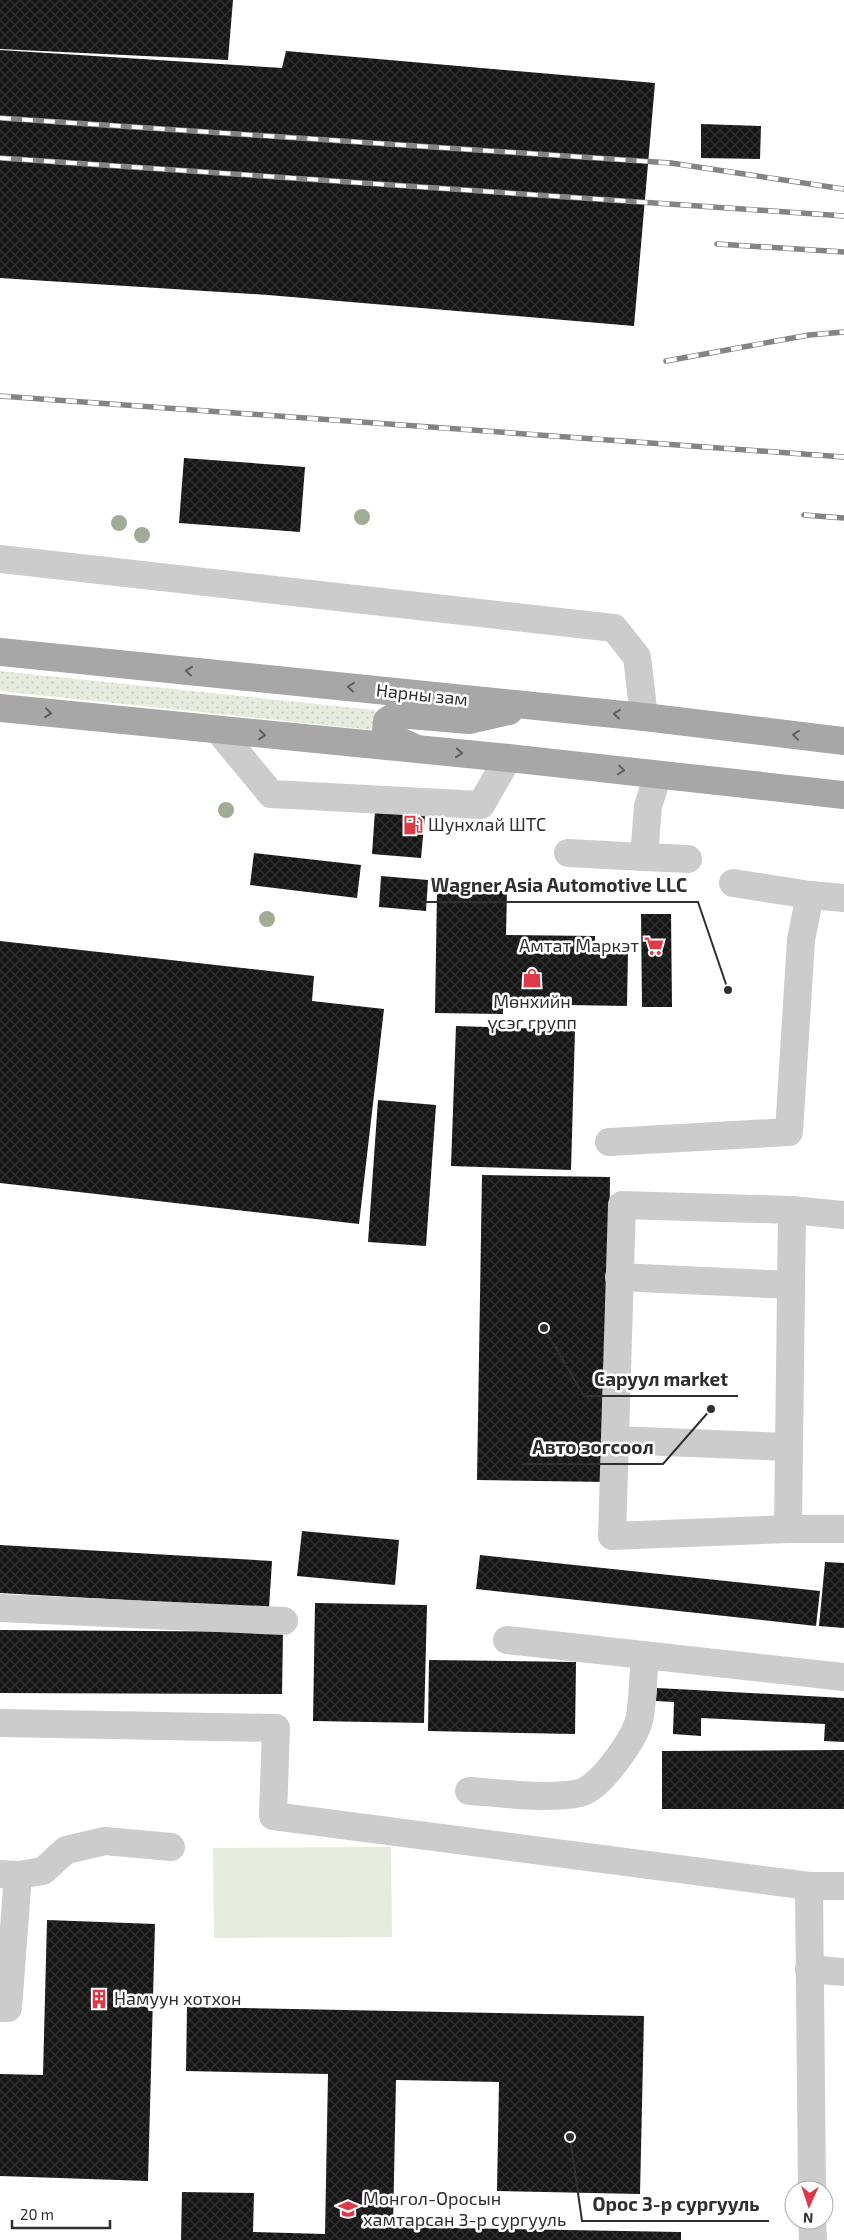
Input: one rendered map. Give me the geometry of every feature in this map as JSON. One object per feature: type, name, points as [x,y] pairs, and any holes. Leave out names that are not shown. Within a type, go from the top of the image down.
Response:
[{"type":"main road","name":"Нарны зам","points":[[0,652],[644,717],[844,741]]},
{"type":"main road","points":[[417,750],[395,739],[386,732],[387,721],[398,714],[469,720],[535,706]]},
{"type":"main road","points":[[0,708],[508,758],[844,795]]},
{"type":"street","points":[[0,559],[614,628],[636,656],[644,717]]},
{"type":"street","points":[[219,731],[271,794],[481,805],[508,758]]},
{"type":"street","points":[[644,856],[648,806],[658,775]]},
{"type":"street","points":[[568,853],[688,859]]},
{"type":"street","points":[[732,884],[844,898]]},
{"type":"street","points":[[609,1142],[789,1132],[801,940],[810,895]]},
{"type":"street","points":[[844,1214],[792,1210],[622,1205],[612,1536],[788,1529],[844,1529]]},
{"type":"street","points":[[788,1529],[792,1210]]},
{"type":"street","points":[[619,1277],[791,1285]]},
{"type":"street","points":[[614,1440],[789,1447]]},
{"type":"street","points":[[0,1608],[284,1622]]},
{"type":"street","points":[[507,1640],[844,1677]]},
{"type":"street","points":[[469,1791],[546,1795],[582,1793],[602,1778],[620,1756],[638,1723],[644,1656]]},
{"type":"street","points":[[0,1723],[276,1728],[273,1816],[809,1886],[844,1886]]},
{"type":"street","points":[[0,2008],[8,2008],[9,1875],[43,1871],[66,1850],[105,1840],[171,1847]]},
{"type":"street","points":[[809,1886],[812,2180]]},
{"type":"street","points":[[810,1969],[844,1972]]},
{"type":"shaded area","points":[[0,671],[375,710],[373,730],[0,691]]},
{"type":"shaded area","points":[[391,1847],[392,1937],[214,1938],[213,1848]]},
{"type":"building","points":[[0,0],[233,0],[228,60],[0,49]]},
{"type":"building","points":[[0,50],[282,68],[286,51],[655,83],[634,326],[268,295],[0,278]]},
{"type":"building","points":[[701,124],[761,126],[760,159],[701,158]]},
{"type":"building","points":[[184,458],[305,467],[300,532],[179,523]]},
{"type":"building","points":[[375,811],[425,816],[421,858],[372,854]]},
{"type":"building","points":[[254,853],[361,865],[357,898],[250,885]]},
{"type":"building","points":[[381,876],[428,880],[426,911],[379,907]]},
{"type":"building","name":"Мөнхийн үсэг групп","points":[[437,890],[507,891],[506,935],[595,936],[595,950],[628,951],[627,1006],[503,1004],[503,1014],[435,1013]]},
{"type":"building","points":[[641,914],[671,914],[672,1007],[642,1007]]},
{"type":"building","points":[[0,941],[314,976],[312,1001],[384,1009],[359,1224],[0,1183]]},
{"type":"building","points":[[456,1026],[575,1030],[571,1170],[451,1166]]},
{"type":"building","points":[[378,1100],[436,1105],[426,1246],[368,1242]]},
{"type":"building","points":[[482,1175],[610,1177],[606,1482],[477,1480]]},
{"type":"building","points":[[302,1531],[399,1540],[395,1585],[297,1576]]},
{"type":"building","points":[[0,1545],[272,1561],[269,1608],[0,1593]]},
{"type":"building","points":[[480,1555],[820,1591],[816,1626],[476,1589]]},
{"type":"building","points":[[825,1562],[844,1563],[844,1628],[819,1626]]},
{"type":"building","points":[[315,1603],[427,1605],[424,1723],[313,1721]]},
{"type":"building","points":[[0,1630],[283,1632],[282,1694],[0,1693]]},
{"type":"building","points":[[429,1660],[576,1662],[575,1734],[428,1731]]},
{"type":"building","points":[[657,1688],[844,1698],[844,1742],[824,1741],[825,1724],[701,1718],[701,1736],[673,1734],[674,1702],[656,1701]]},
{"type":"building","points":[[844,1750],[844,1809],[662,1809],[662,1751]]},
{"type":"building","name":"Намуун хотхон","points":[[47,1920],[155,1924],[148,2181],[0,2176],[0,2074],[43,2075]]},
{"type":"building","points":[[187,2007],[644,2016],[640,2194],[497,2191],[499,2082],[396,2080],[393,2227],[681,2232],[681,2240],[181,2240],[182,2192],[254,2193],[253,2232],[325,2234],[328,2074],[186,2071]]},
{"type":"railway","points":[[0,118],[671,163],[844,189]]},
{"type":"railway","points":[[0,158],[844,216]]},
{"type":"railway","points":[[717,244],[844,252]]},
{"type":"railway","points":[[666,361],[809,335],[844,332]]},
{"type":"railway","points":[[0,396],[844,457]]},
{"type":"railway","points":[[804,515],[844,518]]},
{"type":"place","name":"Шунхлай ШТС","points":[[413,825]]},
{"type":"place","name":"Амтат Маркэт","points":[[654,946]]},
{"type":"place","name":"Мөнхийн үсэг групп","points":[[532,978]]},
{"type":"place","name":"Wagner Asia Automotive LLC","points":[[728,990]]},
{"type":"place","name":"Саруул market","points":[[544,1328]]},
{"type":"place","name":"Авто зогсоол","points":[[711,1409]]},
{"type":"place","name":"Намуун хотхон","points":[[99,1999]]},
{"type":"place","name":"Орос 3-р сургууль","points":[[570,2137]]},
{"type":"place","name":"Монгол-Оросын хамтарсан 3-р сургууль","points":[[348,2209]]}]
